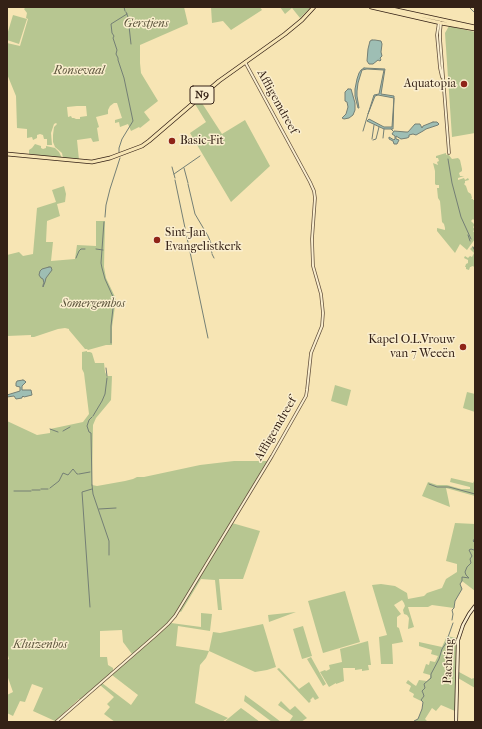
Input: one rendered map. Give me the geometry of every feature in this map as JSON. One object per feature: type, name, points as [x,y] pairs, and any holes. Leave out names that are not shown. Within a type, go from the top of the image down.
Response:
[{"type":"main road","name":"N9","points":[[7,154],[79,161],[96,161],[110,158],[142,146],[212,86],[285,34],[302,20],[314,7]]},
{"type":"main road","points":[[371,7],[475,28]]},
{"type":"main road","points":[[383,7],[440,22]]},
{"type":"main road","name":"Pachting","points":[[456,722],[458,640],[460,630],[475,606]]},
{"type":"street","points":[[440,22],[437,31],[442,63],[449,153]]},
{"type":"street","points":[[439,38],[438,51],[443,80]]},
{"type":"street","points":[[438,51],[440,63],[442,63]]},
{"type":"street","name":"Affligemdreef","points":[[56,722],[156,635],[175,616],[272,456],[302,404],[307,390],[311,353],[322,326],[323,313],[313,266],[312,239],[315,201],[314,191],[245,62]]},
{"type":"green space","points":[[26,7],[184,7],[188,24],[140,45],[141,73],[158,101],[144,112],[150,120],[140,128],[139,127],[131,131],[128,124],[120,127],[119,122],[115,123],[115,120],[122,118],[117,103],[114,103],[110,106],[108,114],[96,117],[99,127],[97,128],[99,141],[93,142],[91,138],[77,140],[79,160],[63,158],[62,153],[55,147],[53,135],[54,127],[57,124],[56,123],[54,124],[51,133],[52,145],[47,145],[47,139],[44,139],[43,135],[40,134],[33,140],[32,137],[27,138],[27,129],[17,128],[16,96],[7,74],[7,43],[20,46],[28,19],[26,18],[27,13],[24,9]],"holes":[[[86,106],[87,116],[80,117],[80,119],[72,118],[71,116],[68,117],[67,107]]]},
{"type":"green space","points":[[211,7],[260,7],[262,10],[231,30],[223,21],[212,23]]},
{"type":"green space","points":[[280,7],[311,7],[300,18],[292,8],[285,14]]},
{"type":"green space","points":[[13,15],[27,19],[19,44],[7,40]]},
{"type":"green space","points":[[449,26],[475,32],[475,133],[452,137],[445,33]]},
{"type":"green space","points":[[200,100],[222,134],[245,120],[270,166],[231,202],[190,133],[206,122],[195,104]]},
{"type":"green space","points":[[35,144],[41,146],[43,149],[46,148],[46,146],[55,148],[62,158],[29,154],[29,150]]},
{"type":"green space","points":[[446,153],[446,155],[448,154],[452,159],[458,158],[460,160],[462,171],[459,173],[460,176],[464,176],[458,178],[458,180],[464,178],[465,180],[468,178],[469,180],[465,181],[464,184],[468,192],[471,194],[471,199],[475,200],[475,221],[473,219],[471,221],[475,225],[473,227],[475,230],[473,231],[475,233],[475,239],[467,250],[460,244],[455,253],[437,231],[437,228],[445,230],[445,228],[442,222],[440,201],[438,198],[437,188],[439,188],[439,185],[435,184],[435,171],[433,163],[438,165],[437,162],[439,161],[436,156]]},
{"type":"green space","name":"Somergembos","points":[[64,186],[66,194],[65,202],[57,204],[60,216],[47,221],[46,242],[53,242],[51,261],[75,259],[77,245],[96,246],[96,221],[105,221],[104,267],[106,278],[116,299],[112,327],[112,345],[106,345],[88,350],[85,349],[69,329],[65,328],[34,337],[31,337],[31,335],[7,336],[7,255],[19,252],[23,256],[33,254],[37,208],[56,202],[52,190]]},
{"type":"green space","points":[[473,246],[475,249],[475,267],[470,267],[469,270],[465,267],[468,260],[464,258],[465,256],[468,258],[470,256],[472,257],[474,253],[470,249]]},
{"type":"green space","name":"Kluizenbos","points":[[87,351],[92,353],[95,363],[104,363],[107,376],[112,376],[111,400],[96,418],[93,425],[92,485],[97,486],[125,481],[137,477],[144,477],[200,465],[234,461],[269,461],[232,523],[260,531],[243,579],[219,579],[222,610],[218,610],[215,580],[201,579],[181,612],[179,611],[196,582],[168,624],[132,654],[123,642],[122,630],[100,631],[100,657],[107,657],[108,665],[113,668],[113,671],[55,721],[33,711],[43,688],[32,684],[25,702],[20,701],[13,716],[7,713],[7,695],[13,692],[7,675],[7,660],[9,659],[7,652],[7,421],[37,435],[50,433],[50,429],[83,422],[89,414],[84,373],[82,369],[82,352]]},
{"type":"green space","points":[[335,385],[351,390],[347,406],[331,401]]},
{"type":"green space","points":[[467,392],[475,394],[475,412],[463,408]]},
{"type":"green space","points":[[451,478],[473,483],[475,479],[475,496],[446,488],[450,507],[422,496],[428,482],[461,489],[470,489],[470,487],[450,482]]},
{"type":"green space","points":[[455,523],[475,524],[475,591],[462,581],[460,584],[462,589],[455,601],[454,608],[432,605],[428,607],[408,607],[414,627],[408,629],[409,618],[404,614],[404,603],[402,600],[394,605],[401,614],[397,617],[397,627],[399,628],[403,642],[392,644],[393,664],[381,664],[379,637],[387,635],[372,585],[381,584],[395,586],[407,593],[408,599],[424,596],[427,593],[442,588],[446,579],[457,572],[457,564],[446,561]]},
{"type":"green space","points":[[345,591],[360,642],[323,653],[308,601]]},
{"type":"green space","points":[[296,612],[269,622],[268,615]]},
{"type":"green space","points":[[201,613],[212,614],[210,631],[178,626],[176,646],[209,651],[206,658],[200,665],[195,703],[228,718],[222,722],[115,722],[104,714],[110,707],[107,704],[114,697],[100,685],[102,683],[131,705],[138,695],[112,675],[171,623],[201,627]]},
{"type":"green space","points":[[263,624],[276,667],[255,672],[209,651],[213,632],[220,633]]},
{"type":"green space","points":[[303,626],[312,656],[302,659],[293,629]]},
{"type":"green space","points":[[447,636],[456,638],[455,711],[441,705],[436,711],[432,708],[425,719],[428,722],[413,722],[418,719],[423,702],[413,697],[414,694],[409,691],[411,686],[406,683],[408,680],[416,686],[419,680],[427,681],[430,678],[430,675],[423,673],[426,664],[429,665],[430,661],[435,662],[438,656],[431,654],[432,650],[419,646],[419,642],[442,647]]},
{"type":"green space","points":[[368,641],[371,665],[368,665],[369,670],[362,671],[362,669],[355,670],[355,668],[343,668],[344,681],[329,687],[320,672],[330,669],[329,665],[342,662],[340,649]]},
{"type":"green space","points":[[311,657],[326,684],[323,686],[307,659]]},
{"type":"green space","points":[[279,668],[299,689],[309,682],[319,698],[315,700],[313,697],[309,703],[277,669]]},
{"type":"green space","points":[[459,672],[472,679],[475,679],[475,688],[458,678]]},
{"type":"green space","points":[[245,695],[281,722],[272,722],[244,701]]},
{"type":"green space","points":[[281,701],[290,710],[295,706],[307,718],[301,722],[289,722],[293,716],[278,705]]},
{"type":"green space","points":[[241,708],[248,713],[260,722],[224,722]]},
{"type":"water","points":[[370,41],[381,41],[382,56],[380,61],[378,60],[373,64],[369,64],[367,61],[368,49]]},
{"type":"water","points":[[364,68],[385,69],[381,94],[394,96],[394,98],[378,95],[375,96],[368,114],[374,95],[379,94],[384,70],[362,70],[357,91],[358,108],[355,89],[359,73],[361,70]]},
{"type":"water","points":[[348,89],[351,89],[355,103],[355,110],[353,115],[344,119],[342,118],[346,114],[348,107],[347,102],[345,101],[345,92]]},
{"type":"water","points":[[394,100],[393,129],[384,129],[367,121],[369,119],[384,127],[392,127]]},
{"type":"water","points":[[437,122],[439,124],[416,135],[409,135],[407,138],[401,139],[396,136],[396,139],[399,140],[397,144],[394,144],[393,141],[389,139],[389,137],[394,140],[395,139],[395,136],[392,134],[394,131],[408,132],[415,124],[420,124],[422,128],[423,126]]},
{"type":"water","points":[[51,267],[52,270],[46,278],[43,287],[43,279],[39,275],[40,271]]},
{"type":"water","points":[[23,380],[26,382],[22,386],[22,390],[31,390],[32,395],[23,396],[22,398],[16,399],[14,396],[7,397],[7,395],[20,391],[20,387],[16,386],[16,383],[17,381]]},
{"type":"waterway","points":[[124,7],[125,11]]},
{"type":"waterway","points":[[469,7],[475,13]]},
{"type":"waterway","points":[[126,12],[128,17],[131,44]]},
{"type":"waterway","points":[[119,152],[122,139],[133,121],[124,78],[116,54],[117,50],[111,24],[127,14]]},
{"type":"waterway","points":[[363,131],[368,114]]},
{"type":"waterway","points":[[372,139],[374,125]]},
{"type":"waterway","points":[[373,140],[376,139],[379,127]]},
{"type":"waterway","points":[[383,138],[384,129]]},
{"type":"waterway","points":[[174,174],[200,156]]},
{"type":"waterway","points":[[105,217],[110,189],[120,158]]},
{"type":"waterway","points":[[448,159],[452,183],[461,217],[471,239]]},
{"type":"waterway","points":[[172,167],[175,178]]},
{"type":"waterway","points":[[184,168],[188,183]]},
{"type":"waterway","points":[[175,180],[208,338]]},
{"type":"waterway","points":[[188,184],[195,214],[208,236],[211,247]]},
{"type":"waterway","points":[[104,222],[101,263],[105,279],[114,299],[111,343]]},
{"type":"waterway","points":[[468,235],[470,241]]},
{"type":"waterway","points":[[473,247],[475,251]]},
{"type":"waterway","points":[[76,258],[79,251],[81,249],[85,249]]},
{"type":"waterway","points":[[96,249],[103,250]]},
{"type":"waterway","points":[[212,254],[214,258]]},
{"type":"waterway","points":[[106,368],[107,376]]},
{"type":"waterway","points":[[93,416],[105,394],[107,378]]},
{"type":"waterway","points":[[92,417],[87,426],[89,432],[91,433],[92,485]]},
{"type":"waterway","points":[[63,431],[70,427]]},
{"type":"waterway","points":[[50,429],[58,432]]},
{"type":"waterway","points":[[50,488],[59,481],[63,473],[68,475],[73,469],[78,474]]},
{"type":"waterway","points":[[79,474],[90,472]]},
{"type":"waterway","points":[[429,484],[437,487],[449,487],[475,494]]},
{"type":"waterway","points":[[92,485],[93,494],[109,541],[109,555]]},
{"type":"waterway","points":[[41,489],[48,489]]},
{"type":"waterway","points":[[90,607],[82,492],[92,489]]},
{"type":"waterway","points":[[32,490],[40,490]]},
{"type":"waterway","points":[[14,491],[31,491]]},
{"type":"waterway","points":[[99,509],[116,508]]},
{"type":"waterway","points":[[475,538],[473,541],[475,543]]},
{"type":"waterway","points":[[452,620],[452,610],[462,589],[460,584],[462,577],[469,578],[465,572],[471,563],[470,559],[472,556],[469,550],[475,549]]},
{"type":"waterway","points":[[413,722],[418,719],[422,709],[423,702],[421,700],[424,696],[422,691],[425,688],[424,684],[431,678],[431,674],[446,643],[453,623]]},
{"type":"place","name":"Aquatopia","points":[[464,84]]},
{"type":"place","name":"Basic-Fit","points":[[172,141]]},
{"type":"place","name":"Sint-Jan Evangelistkerk","points":[[157,240]]},
{"type":"place","name":"Kapel O.L.Vrouw van 7 Weeën","points":[[463,347]]},
{"type":"park label","name":"Gerstjens","points":[[146,24]]},
{"type":"park label","name":"Ronsevaal","points":[[79,71]]}]
